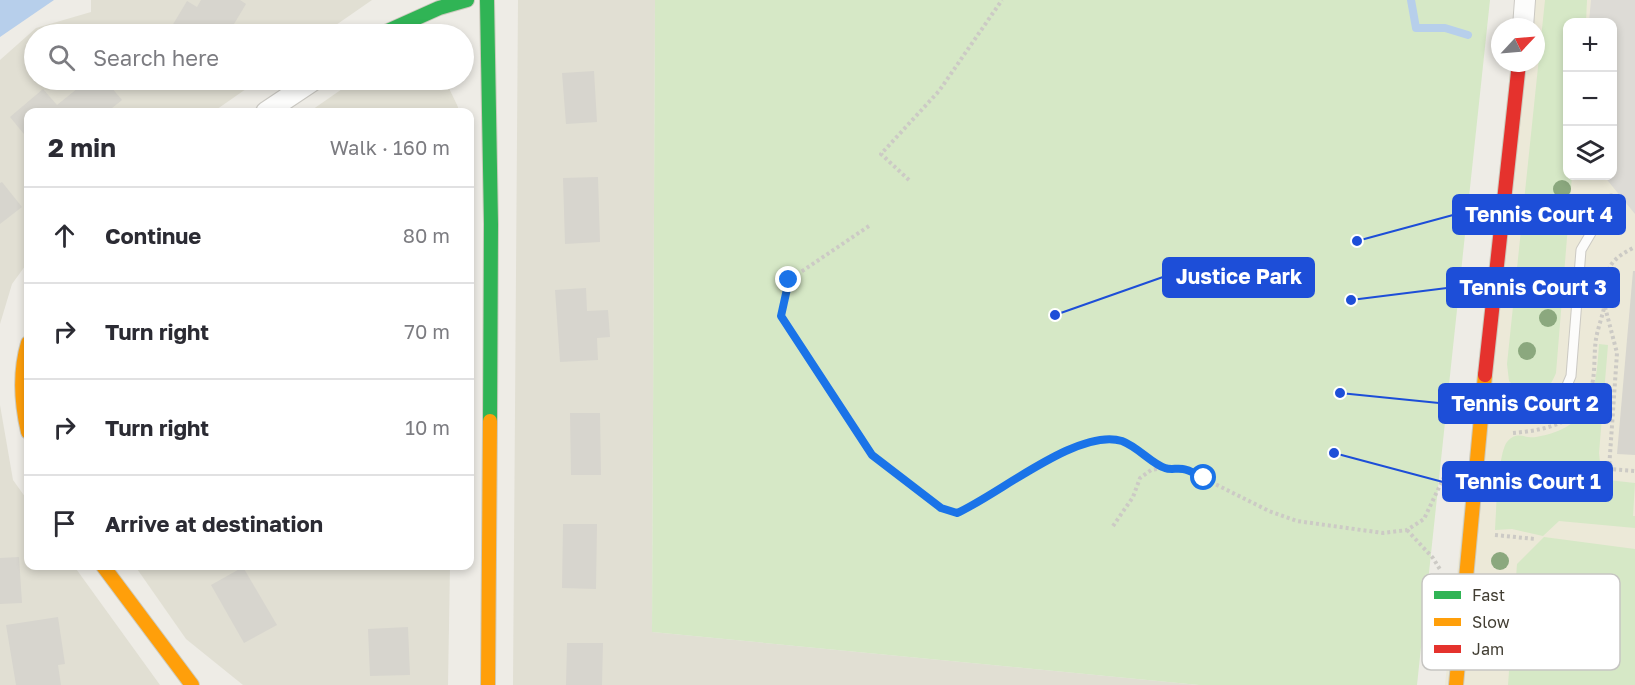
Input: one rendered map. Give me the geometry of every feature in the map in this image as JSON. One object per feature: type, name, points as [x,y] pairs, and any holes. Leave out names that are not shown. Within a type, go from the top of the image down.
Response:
[{"type":"street","points":[[404,24],[440,8],[467,0]]},
{"type":"street","points":[[487,0],[490,224],[489,685]]},
{"type":"street","points":[[1523,18],[1525,0]]},
{"type":"street","points":[[1466,574],[1518,72]]},
{"type":"street","points":[[272,108],[299,90]]},
{"type":"street","points":[[24,364],[21,379],[24,414]]},
{"type":"street","points":[[106,570],[192,685]]},
{"type":"street","points":[[1456,685],[1457,670]]},
{"type":"lane","points":[[1482,409],[1537,412],[1562,397],[1571,376],[1581,250],[1611,199]]},
{"type":"path","points":[[909,180],[881,154],[939,92],[1002,0]]},
{"type":"path","points":[[869,226],[789,280],[781,316],[872,455],[941,508],[957,513],[975,505],[1057,455],[1105,438],[1122,441],[1164,468]]},
{"type":"path","points":[[1604,306],[1617,353],[1610,469],[1635,471]]},
{"type":"path","points":[[1113,526],[1133,497],[1140,478],[1150,470],[1164,468],[1185,469],[1269,511],[1297,521],[1383,533],[1407,530],[1424,519],[1443,479],[1455,463],[1477,459]]},
{"type":"path","points":[[1407,530],[1433,558],[1440,574]]},
{"type":"path","points":[[1491,535],[1535,539]]},
{"type":"shaded area","points":[[91,0],[372,0],[337,24],[50,24],[91,12]]},
{"type":"shaded area","points":[[518,0],[655,0],[652,632],[1199,685],[513,685]]},
{"type":"shaded area","points":[[1517,0],[1635,0],[1635,685],[1445,685],[1447,670],[1620,670],[1620,574],[1457,574],[1510,72],[1545,72],[1545,18],[1515,18]]},
{"type":"shaded area","points":[[1591,0],[1635,0],[1635,214],[1607,180],[1617,180],[1617,18],[1589,18]]},
{"type":"shaded area","points":[[24,39],[24,90],[245,90],[219,108],[24,108],[24,268],[12,284],[0,324],[0,60]]},
{"type":"shaded area","points":[[341,90],[450,90],[458,107],[458,108],[315,108]]},
{"type":"shaded area","points":[[0,405],[13,480],[24,495],[24,570],[77,570],[160,685],[0,685]]},
{"type":"shaded area","points":[[138,570],[450,570],[448,685],[243,685],[186,639]]},
{"type":"green space","points":[[655,0],[1490,0],[1429,574],[1422,574],[1422,638],[1417,685],[1199,685],[652,632]]},
{"type":"green space","points":[[1545,0],[1587,0],[1586,18],[1563,18],[1563,180],[1572,180],[1556,373],[1547,388],[1536,394],[1529,394],[1509,381],[1507,364],[1537,72],[1545,72],[1545,18],[1543,18]]},
{"type":"green space","points":[[1599,344],[1608,345],[1599,453],[1601,471],[1608,480],[1635,483],[1633,516],[1635,516],[1635,528],[1559,521],[1543,536],[1512,529],[1495,530],[1501,458],[1507,442],[1514,436],[1536,437],[1555,432],[1580,416],[1593,392]]},
{"type":"green space","points":[[1544,537],[1635,549],[1635,685],[1508,685],[1509,670],[1620,670],[1620,574],[1516,574],[1517,564]]},
{"type":"water","points":[[0,0],[54,0],[0,37]]},
{"type":"building","points":[[201,0],[240,0],[246,4],[234,24],[173,24],[187,1],[197,7]]},
{"type":"building","points":[[594,71],[597,122],[566,124],[562,73]]},
{"type":"building","points":[[42,90],[57,105],[76,90],[114,90],[122,100],[112,108],[24,108],[24,134],[10,117]]},
{"type":"building","points":[[598,177],[600,242],[565,244],[563,178]]},
{"type":"building","points":[[2,182],[22,207],[0,224],[0,183]]},
{"type":"building","points":[[1633,271],[1635,271],[1635,455],[1617,454]]},
{"type":"building","points":[[586,288],[587,311],[608,310],[610,337],[597,338],[598,360],[560,362],[555,290]]},
{"type":"building","points":[[570,413],[600,413],[601,475],[571,475]]},
{"type":"building","points":[[563,524],[597,524],[596,589],[562,588]]},
{"type":"building","points":[[19,557],[22,603],[0,604],[0,558]]},
{"type":"building","points":[[238,570],[245,570],[277,625],[244,643],[211,585]]},
{"type":"building","points":[[58,617],[65,664],[58,665],[61,685],[16,685],[6,625]]},
{"type":"building","points":[[408,627],[410,675],[370,676],[368,629]]},
{"type":"building","points":[[567,643],[603,643],[602,685],[566,685]]},
{"type":"waterway","points":[[1411,0],[1416,28],[1445,28],[1468,35]]},
{"type":"traffic: fast","points":[[403,24],[439,8],[467,0]]},
{"type":"traffic: fast","points":[[487,0],[491,224],[490,421]]},
{"type":"traffic: slow","points":[[24,360],[22,388],[24,410]]},
{"type":"traffic: slow","points":[[1466,574],[1485,375]]},
{"type":"traffic: slow","points":[[488,685],[490,421]]},
{"type":"traffic: slow","points":[[106,570],[192,685]]},
{"type":"traffic: slow","points":[[1456,685],[1457,670]]},
{"type":"traffic: jam","points":[[1485,375],[1518,72]]},
{"type":"place","name":"Tennis Court 4","points":[[1357,241]]},
{"type":"place","name":"Tennis Court 3","points":[[1351,300]]},
{"type":"place","name":"Justice Park","points":[[1055,315]]},
{"type":"place","name":"Tennis Court 2","points":[[1340,393]]},
{"type":"place","name":"Tennis Court 1","points":[[1334,453]]},
{"type":"route","points":[[789,280],[781,316],[872,455],[941,508],[957,513],[975,505],[1057,455],[1105,438],[1122,441],[1164,468],[1185,469],[1204,478]]}]
